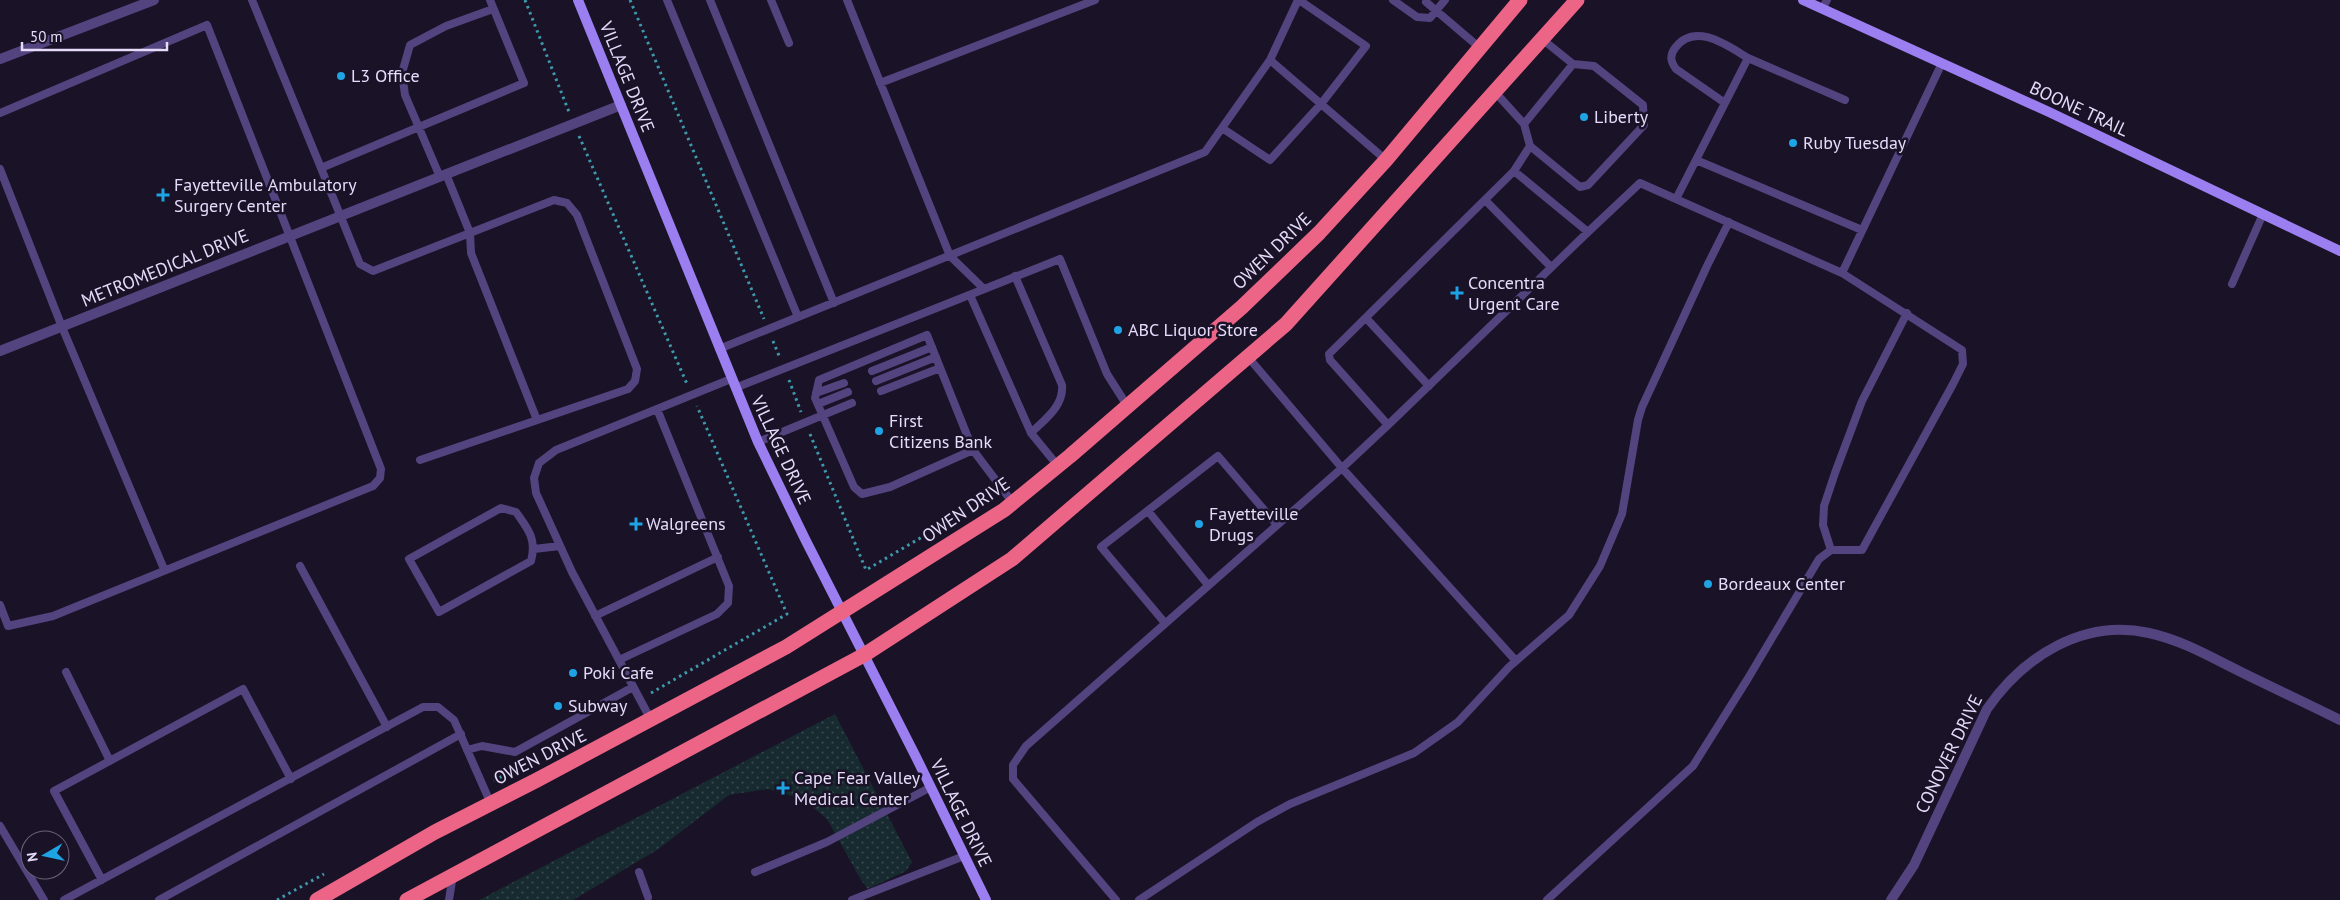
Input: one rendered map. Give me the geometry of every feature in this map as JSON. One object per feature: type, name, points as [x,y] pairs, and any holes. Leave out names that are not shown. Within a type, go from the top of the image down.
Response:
[{"type":"highway","name":"OWEN DRIVE","points":[[317,900],[435,832],[786,647],[843,613],[1013,503],[1128,407],[1242,307],[1319,233],[1386,160],[1520,0]]},
{"type":"highway","points":[[406,900],[864,655],[1012,560],[1286,324],[1577,0]]},
{"type":"main road","name":"VILLAGE DRIVE","points":[[578,0],[758,442],[986,900]]},
{"type":"main road","name":"BOONE TRAIL","points":[[1803,0],[1824,4],[1942,63],[2340,251]]},
{"type":"street","points":[[0,59],[154,0]]},
{"type":"street","name":"METROMEDICAL DRIVE","points":[[0,351],[621,105]]},
{"type":"street","name":"CONOVER DRIVE","points":[[1891,900],[1914,864],[1987,709],[2002,687],[2021,668],[2042,653],[2066,641],[2096,633],[2122,630],[2148,633],[2178,641],[2340,720]]},
{"type":"lane","points":[[252,0],[360,264],[373,270],[554,200],[567,203],[577,215],[637,369],[635,381],[628,389],[420,460]]},
{"type":"lane","points":[[321,168],[524,83],[490,0]]},
{"type":"lane","points":[[667,0],[798,317]]},
{"type":"lane","points":[[710,0],[834,302]]},
{"type":"lane","points":[[771,0],[789,43]]},
{"type":"lane","points":[[847,0],[950,256],[984,289]]},
{"type":"lane","points":[[880,83],[1095,0]]},
{"type":"lane","points":[[719,349],[1205,152],[1270,60],[1298,0],[1366,46],[1321,104],[1270,160],[1222,128]]},
{"type":"lane","points":[[1394,0],[1417,17],[1430,18],[1445,0]]},
{"type":"lane","points":[[1426,2],[1480,48]]},
{"type":"lane","points":[[493,9],[446,26],[410,45],[402,73],[405,95],[470,233],[471,253],[537,420]]},
{"type":"lane","points":[[0,113],[207,25],[381,469],[380,478],[372,486],[164,569],[53,616],[8,626],[0,605]]},
{"type":"lane","points":[[1725,103],[1676,69],[1672,62],[1672,52],[1677,45],[1690,38],[1701,36],[1716,38],[1748,58],[1844,100]]},
{"type":"lane","points":[[1495,92],[1524,124],[1530,146],[1580,187],[1588,186],[1644,125],[1643,106],[1594,66],[1573,64],[1542,39]]},
{"type":"lane","points":[[1676,199],[1748,58]]},
{"type":"lane","points":[[1270,60],[1386,160]]},
{"type":"lane","points":[[1842,273],[1942,63]]},
{"type":"lane","points":[[1524,124],[1573,64]]},
{"type":"lane","points":[[1388,426],[1330,360],[1329,354],[1514,171],[1530,146]]},
{"type":"lane","points":[[1696,160],[1862,230]]},
{"type":"lane","points":[[0,169],[62,327],[164,569]]},
{"type":"lane","points":[[1514,171],[1588,232]]},
{"type":"lane","points":[[1116,900],[1013,779],[1012,765],[1026,746],[1388,426],[1640,183],[1842,273],[1962,350],[1963,364],[1862,550],[1831,550],[1818,559],[1747,680],[1693,766],[1547,900]]},
{"type":"lane","points":[[1485,200],[1552,268]]},
{"type":"lane","points":[[2232,284],[2263,214]]},
{"type":"lane","points":[[1139,900],[1257,822],[1290,804],[1414,753],[1458,722],[1516,661],[1569,615],[1600,566],[1622,514],[1638,420],[1642,407],[1707,266],[1730,222]]},
{"type":"lane","points":[[650,720],[595,616],[536,493],[534,478],[539,463],[556,450],[692,395],[784,368],[1060,259],[1107,374],[1128,407]]},
{"type":"lane","points":[[1015,276],[1062,385],[1063,395],[1056,407],[1031,433]]},
{"type":"lane","points":[[970,295],[1031,433],[1058,466]]},
{"type":"lane","points":[[1831,550],[1823,525],[1824,506],[1862,400],[1907,313]]},
{"type":"lane","points":[[1366,318],[1429,386]]},
{"type":"lane","points":[[973,450],[890,486],[862,494],[854,487],[818,404],[816,393],[819,380],[927,334],[973,450],[1013,503]]},
{"type":"lane","points":[[872,371],[932,347]]},
{"type":"lane","points":[[876,380],[936,357]]},
{"type":"lane","points":[[1248,357],[1342,468],[1516,661]]},
{"type":"lane","points":[[881,391],[940,368]]},
{"type":"lane","points":[[816,393],[844,383]]},
{"type":"lane","points":[[818,404],[848,392]]},
{"type":"lane","points":[[758,442],[852,403]]},
{"type":"lane","points":[[619,660],[717,614],[728,603],[729,586],[657,409]]},
{"type":"lane","points":[[1165,623],[1101,547],[1218,456],[1277,525]]},
{"type":"lane","points":[[501,508],[516,512],[530,532],[534,549],[531,561],[438,612],[409,559],[501,508]]},
{"type":"lane","points":[[1148,511],[1208,585]]},
{"type":"lane","points":[[534,549],[560,546]]},
{"type":"lane","points":[[595,616],[718,557]]},
{"type":"lane","points":[[300,566],[387,727]]},
{"type":"lane","points":[[66,672],[110,761]]},
{"type":"lane","points":[[468,750],[482,746],[515,752],[633,687]]},
{"type":"lane","points":[[102,880],[54,791],[243,689],[290,779]]},
{"type":"lane","points":[[64,900],[423,707],[438,707],[454,720],[491,804]]},
{"type":"lane","points":[[159,900],[460,734]]},
{"type":"lane","points":[[755,872],[827,842],[931,788]]},
{"type":"lane","points":[[0,826],[44,900]]},
{"type":"lane","points":[[856,900],[964,856]]},
{"type":"lane","points":[[639,872],[648,898]]},
{"type":"lane","points":[[449,900],[453,874]]},
{"type":"path","points":[[524,0],[574,124],[787,614]]},
{"type":"path","points":[[630,0],[768,329],[866,570],[977,505]]},
{"type":"green space","points":[[835,714],[912,862],[906,871],[868,889],[827,819],[803,799],[768,789],[729,795],[657,850],[573,900],[479,900]]},
{"type":"place","name":"L3 Office","points":[[341,76]]},
{"type":"place","name":"Liberty","points":[[1584,117]]},
{"type":"place","name":"Ruby Tuesday","points":[[1793,143]]},
{"type":"place","name":"Fayetteville Ambulatory Surgery Center","points":[[163,195]]},
{"type":"place","name":"Concentra Urgent Care","points":[[1457,293]]},
{"type":"place","name":"ABC Liquor Store","points":[[1118,330]]},
{"type":"place","name":"First Citizens Bank","points":[[879,431]]},
{"type":"place","name":"Walgreens","points":[[636,524]]},
{"type":"place","name":"Fayetteville Drugs","points":[[1199,524]]},
{"type":"place","name":"Bordeaux Center","points":[[1708,584]]},
{"type":"place","name":"Poki Cafe","points":[[573,673]]},
{"type":"place","name":"Subway","points":[[558,706]]},
{"type":"place","name":"Cape Fear Valley Medical Center","points":[[783,788]]}]
